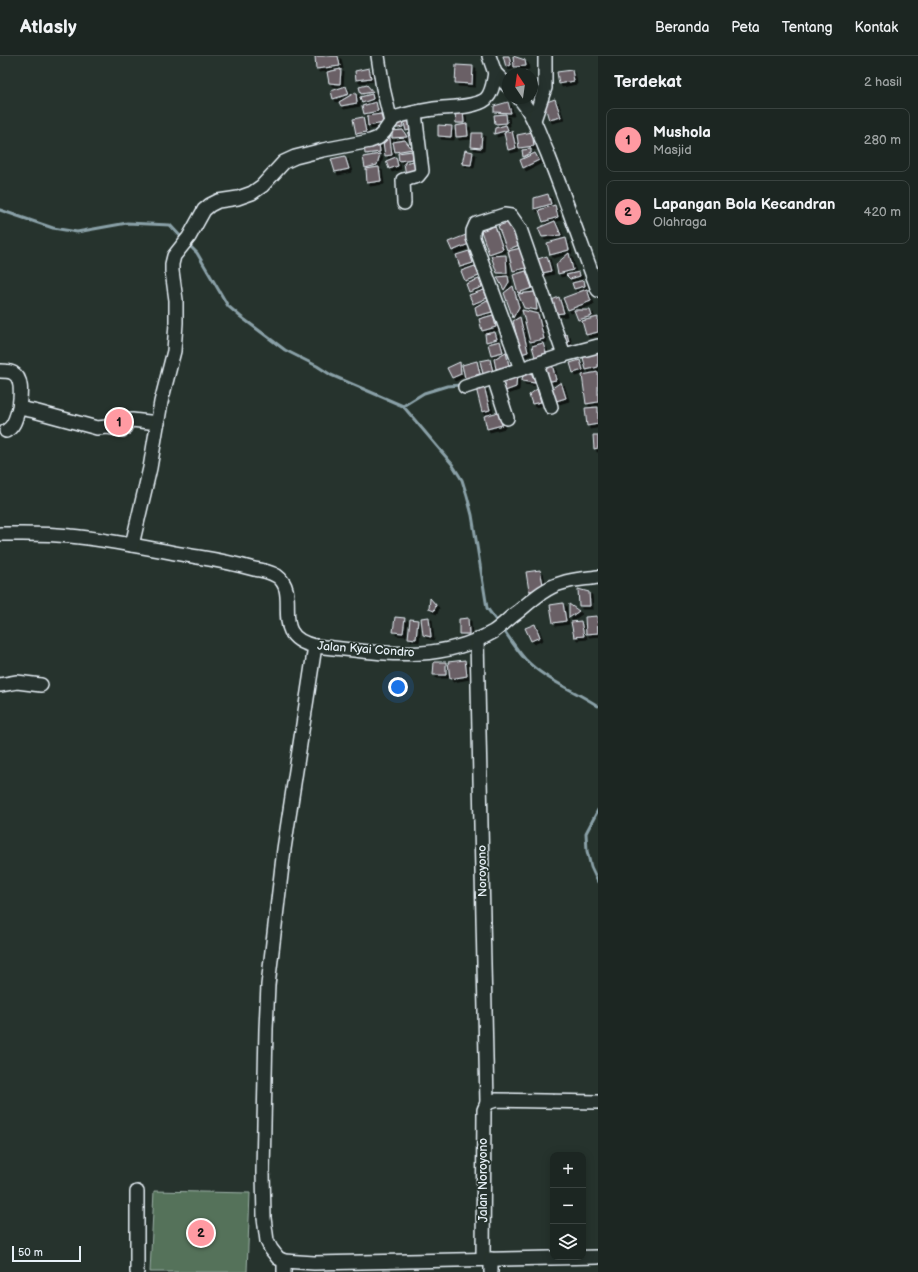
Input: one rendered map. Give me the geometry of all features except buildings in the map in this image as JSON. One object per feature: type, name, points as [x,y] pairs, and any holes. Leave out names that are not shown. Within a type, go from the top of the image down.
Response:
[{"type":"street","points":[[378,56],[383,88],[391,122]]},
{"type":"street","points":[[489,56],[495,73],[502,80]]},
{"type":"street","points":[[534,120],[545,88],[545,56]]},
{"type":"street","points":[[132,545],[150,468],[161,402],[174,351],[176,300],[172,277],[172,264],[174,256],[190,237],[204,210],[210,204],[218,201],[238,198],[252,193],[262,186],[284,162],[295,157],[378,138],[393,119],[398,117],[481,102],[487,98],[492,91],[495,73]]},
{"type":"street","points":[[525,104],[534,120],[553,168],[598,290]]},
{"type":"street","points":[[404,203],[403,180],[418,176],[422,171],[415,113]]},
{"type":"street","points":[[520,366],[473,238],[473,231],[476,224],[504,215],[508,215],[513,218],[520,229],[563,351]]},
{"type":"street","points":[[465,387],[494,378],[520,366],[537,364],[563,351],[598,346]]},
{"type":"street","points":[[537,364],[551,407]]},
{"type":"street","points":[[0,371],[12,373],[18,378],[20,388],[19,408],[13,425],[6,431]]},
{"type":"street","points":[[494,378],[507,418]]},
{"type":"street","points":[[19,408],[96,428],[107,427],[122,430],[127,423],[132,420],[158,423]]},
{"type":"street","name":"Jalan Kyai Condro","points":[[0,534],[52,534],[108,541],[224,562],[267,572],[277,576],[284,586],[287,597],[288,620],[292,633],[298,640],[315,646],[396,654],[418,654],[443,651],[464,645],[494,631],[549,589],[561,583],[598,577]]},
{"type":"street","name":"Noroyono","points":[[477,639],[487,1103]]},
{"type":"street","points":[[315,646],[284,849],[268,985],[263,1172],[264,1218],[267,1241],[284,1267],[314,1263],[423,1266],[487,1259],[598,1257]]},
{"type":"street","points":[[0,685],[17,682],[41,685]]},
{"type":"street","points":[[487,1103],[496,1100],[598,1102]]},
{"type":"street","name":"Jalan Noroyono","points":[[487,1103],[484,1110],[487,1259],[491,1272]]},
{"type":"street","points":[[137,1192],[137,1272]]},
{"type":"green space","points":[[154,1191],[250,1193],[247,1272],[150,1272]]},
{"type":"waterway","points":[[0,210],[53,228],[77,232],[127,223],[170,225],[183,239]]},
{"type":"waterway","points":[[187,243],[197,253],[228,306],[241,317],[285,350],[317,366],[331,375],[403,406],[452,464],[462,480],[472,515],[487,608],[498,623]]},
{"type":"waterway","points":[[403,406],[424,393],[447,386],[462,385]]},
{"type":"waterway","points":[[503,629],[522,656],[541,673],[598,706]]},
{"type":"waterway","points":[[598,810],[586,833],[587,851],[591,867],[598,882]]},
{"type":"place","name":"Mushola","points":[[119,422]]},
{"type":"place","name":"Lapangan Bola Kecandran","points":[[201,1233]]}]
